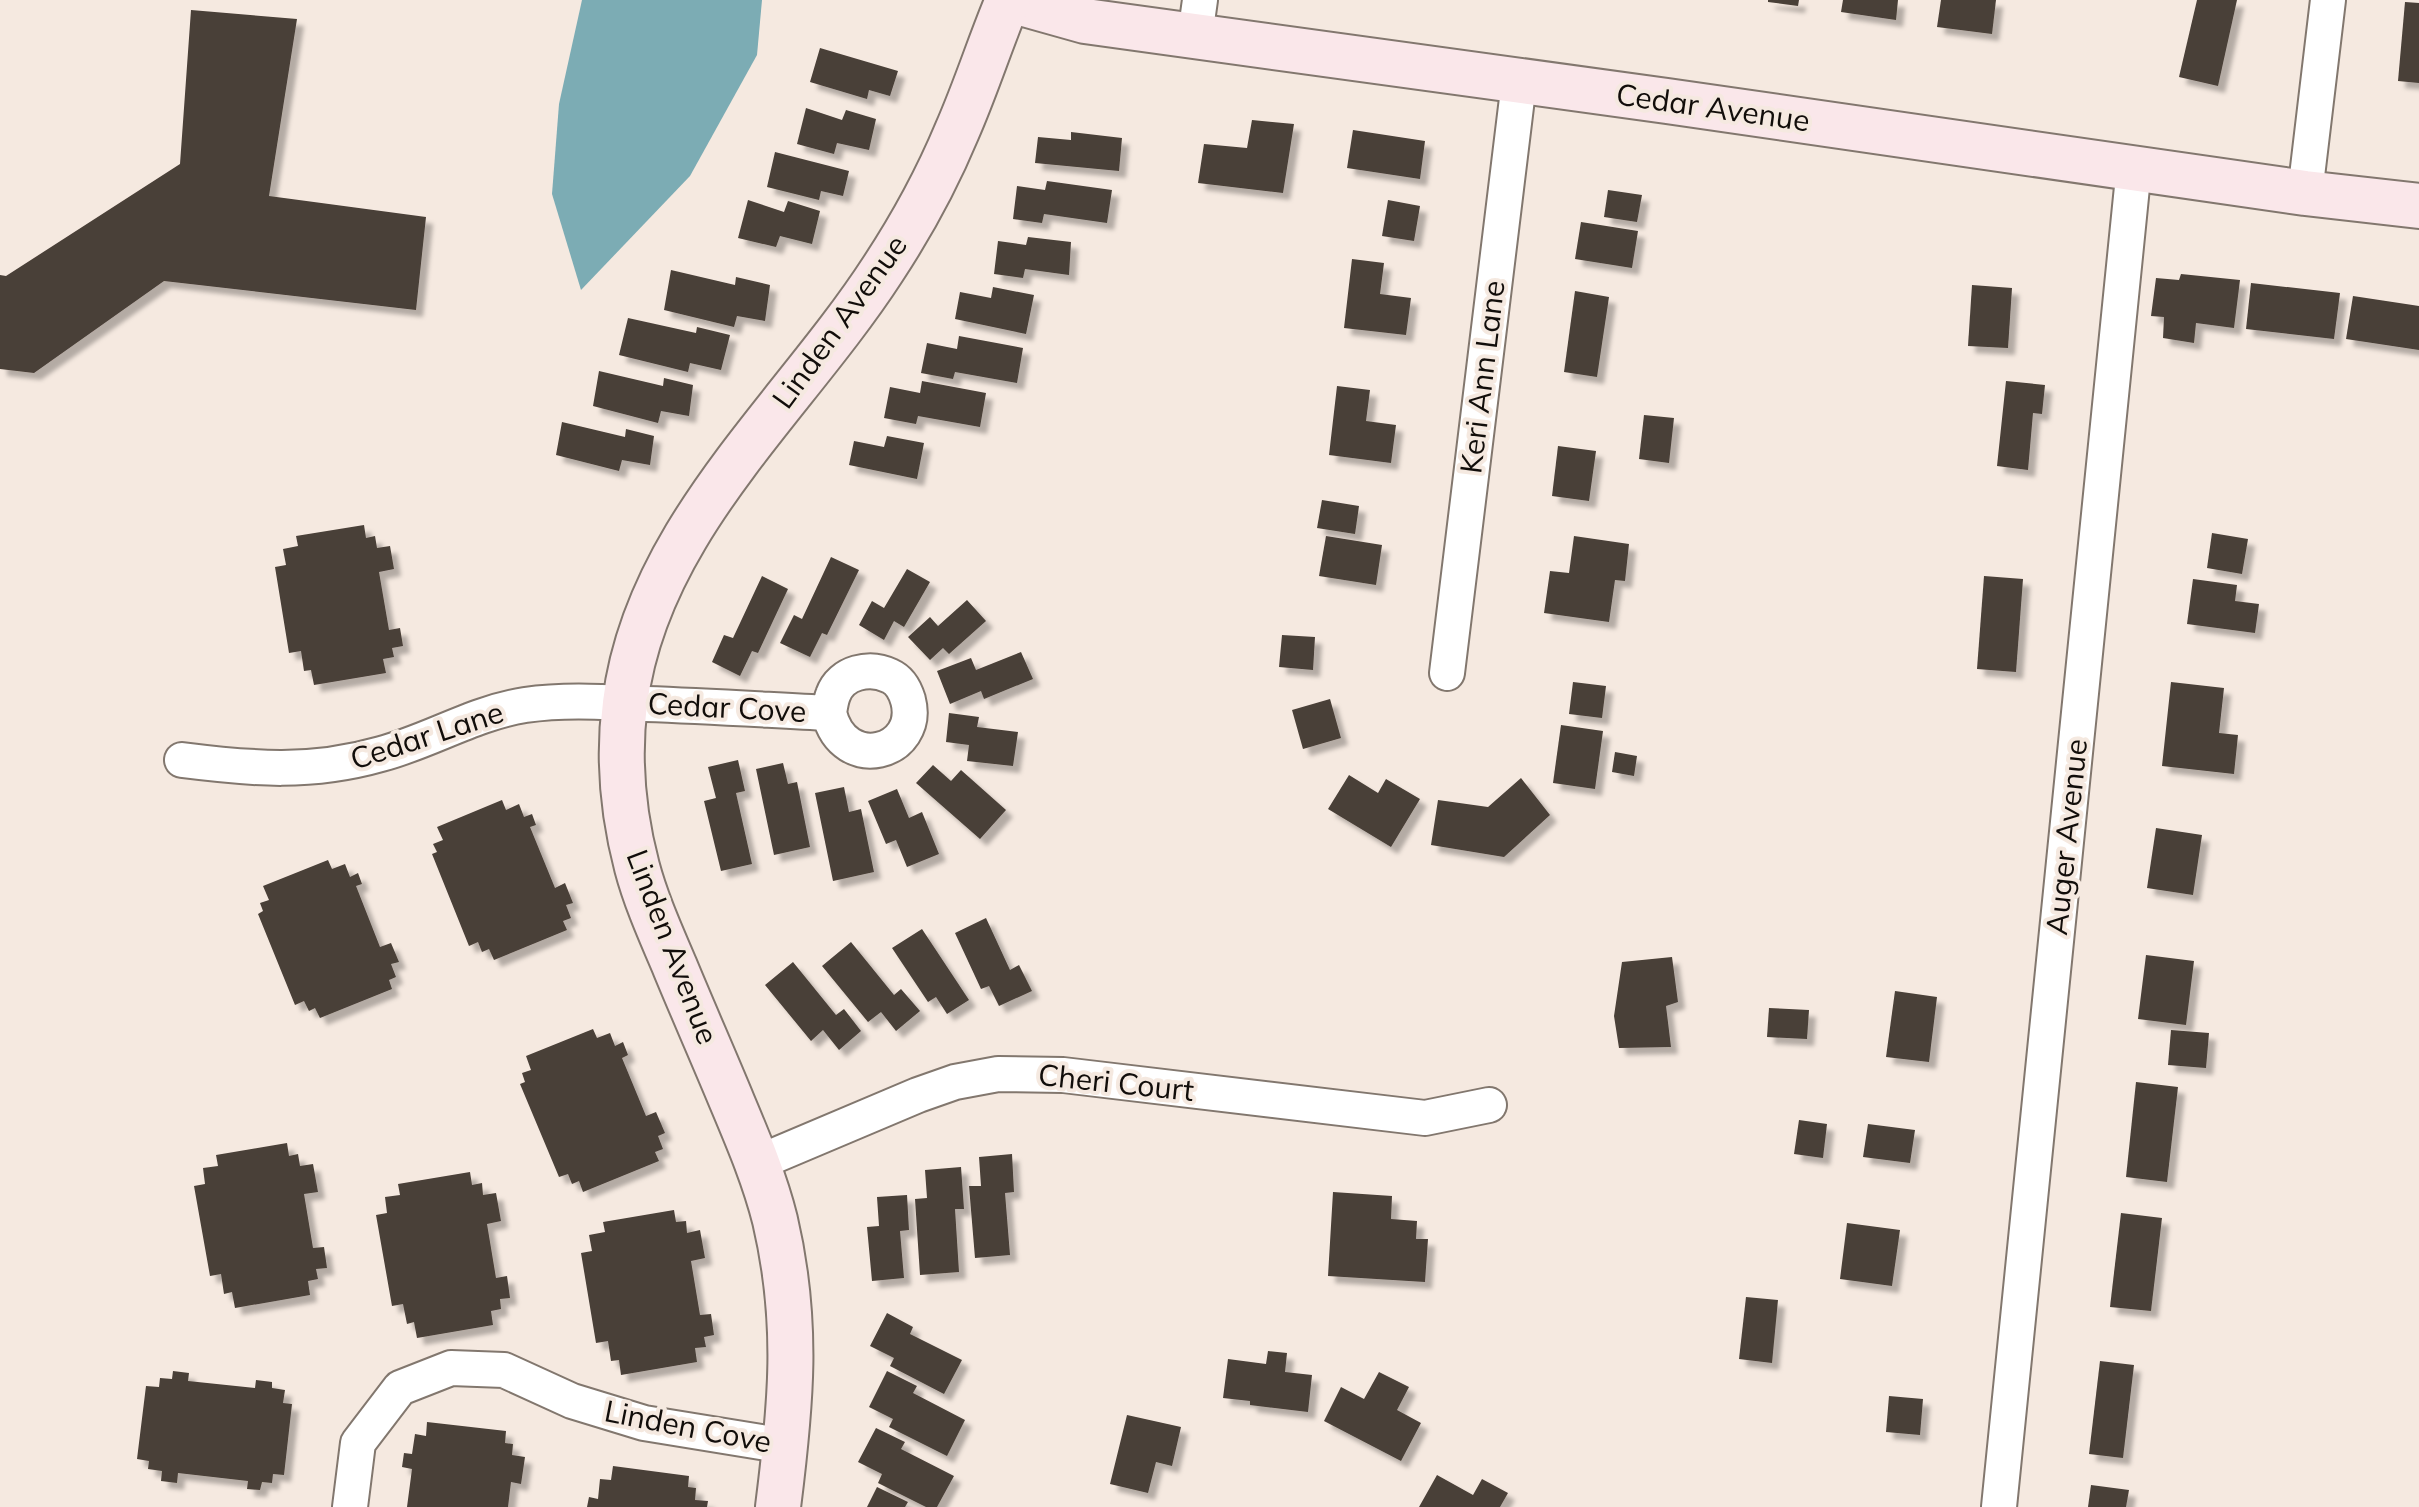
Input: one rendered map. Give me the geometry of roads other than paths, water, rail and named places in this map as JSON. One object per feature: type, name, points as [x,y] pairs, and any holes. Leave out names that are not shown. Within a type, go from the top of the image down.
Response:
[{"type":"street","name":"Cedar Avenue","points":[[1009,0],[1085,21],[1197,18],[1519,82],[2305,193],[2419,206]]},
{"type":"street","name":"Linden Avenue","points":[[778,1507],[790,1407],[792,1341],[787,1279],[774,1218],[757,1163],[637,868],[626,815],[623,773],[625,703],[633,658],[650,605],[675,552],[706,504],[883,269],[924,201],[958,130],[1009,0]]},
{"type":"street","points":[[2305,193],[2328,0]]},
{"type":"street","name":"Keri Ann Lane","points":[[1447,673],[1519,82]]},
{"type":"street","name":"Auger Avenue","points":[[1999,1507],[2134,167]]},
{"type":"street","name":"Cedar Lane","points":[[182,760],[287,769],[333,765],[384,754],[473,718],[523,705],[574,700],[625,703]]},
{"type":"street","name":"Cedar Cove","points":[[625,703],[829,713]]},
{"type":"street","name":"Cheri Court","points":[[757,1163],[918,1095],[955,1082],[998,1074],[1063,1075],[1425,1118],[1489,1105]]},
{"type":"street","name":"Linden Cove","points":[[350,1507],[358,1443],[400,1388],[451,1368],[504,1370],[572,1401],[644,1423],[786,1446]]},
{"type":"water","points":[[582,0],[762,0],[757,55],[690,176],[581,290],[552,194],[559,104]]}]
